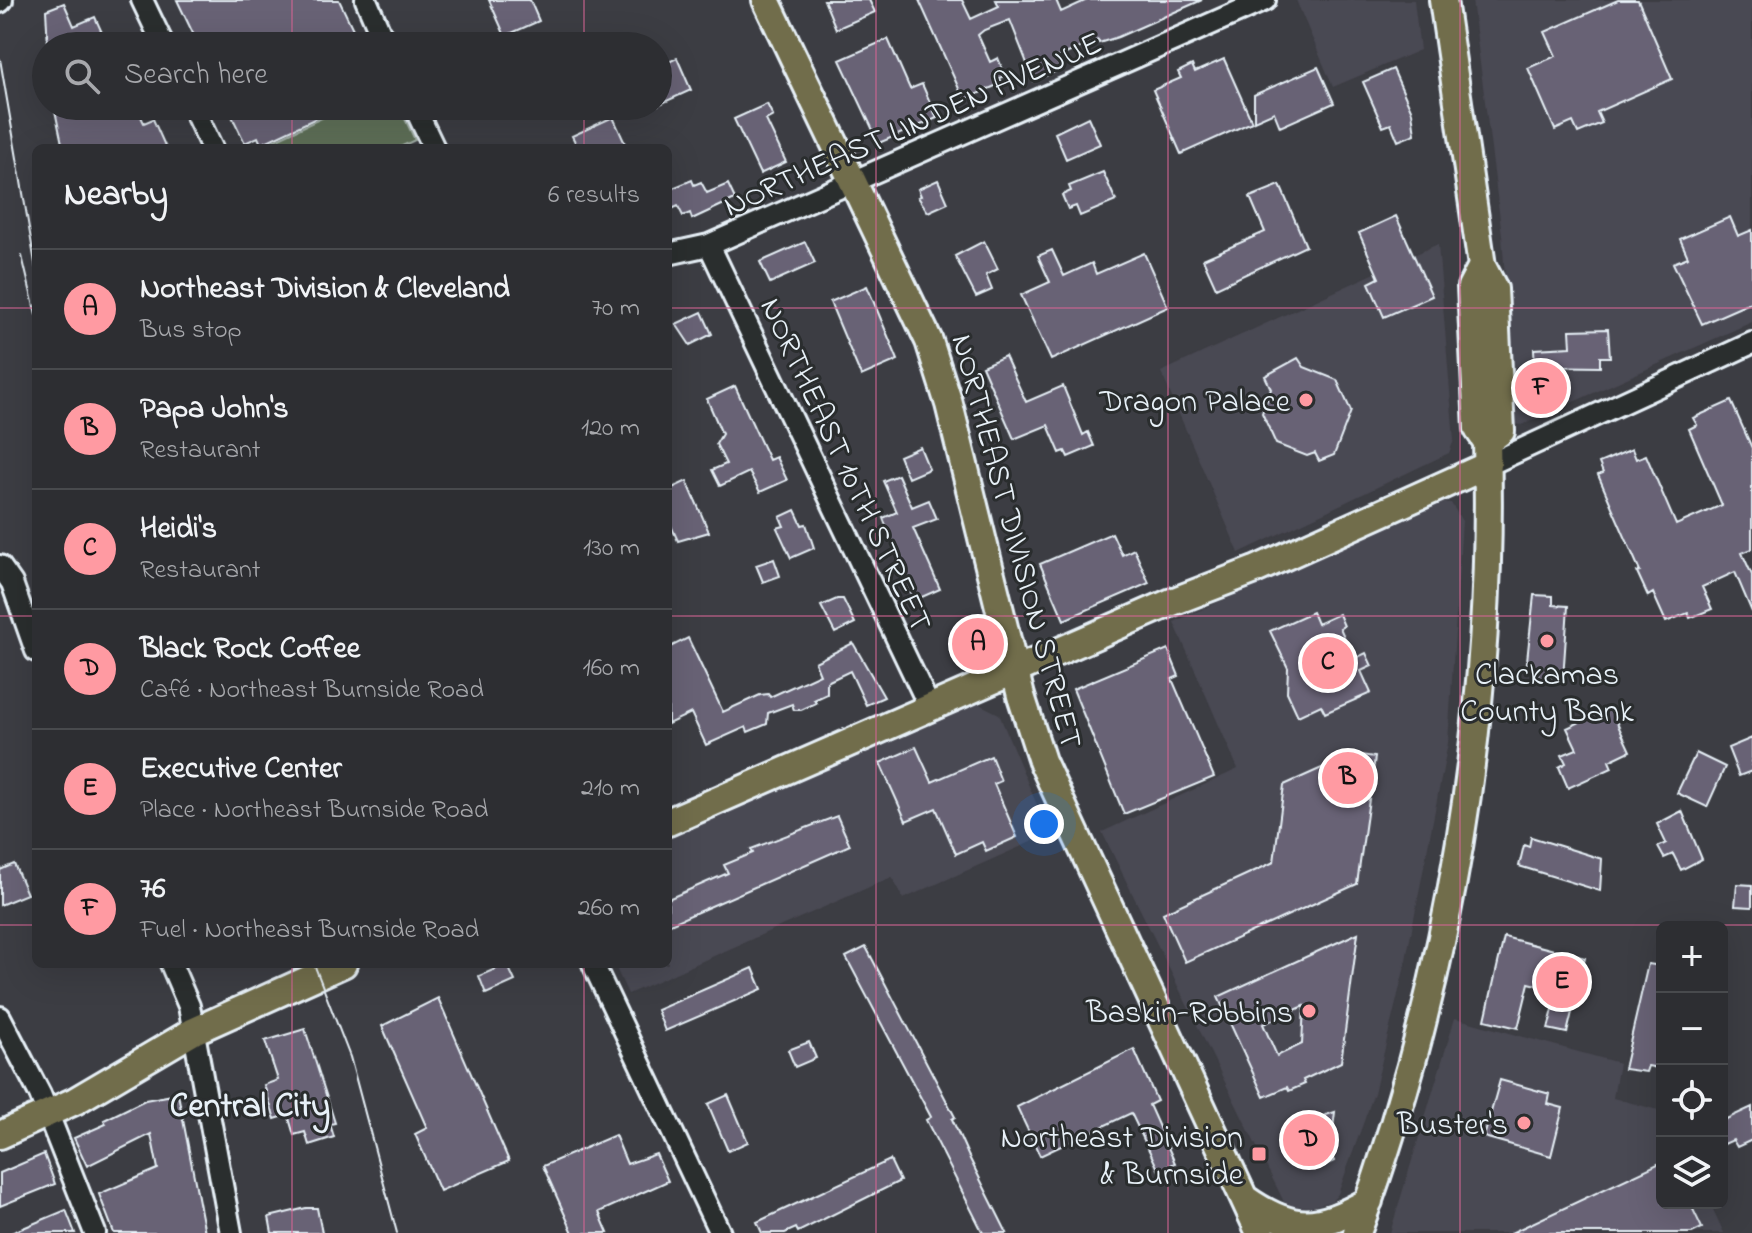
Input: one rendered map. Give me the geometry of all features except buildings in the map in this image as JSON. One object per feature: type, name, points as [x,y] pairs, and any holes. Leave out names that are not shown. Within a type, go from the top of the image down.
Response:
[{"type":"main road","name":"NORTHEAST DIVISION STREET","points":[[766,0],[917,312],[940,372],[1015,671],[1055,793],[1260,1233]]},
{"type":"main road","points":[[1357,1233],[1419,1032],[1461,821],[1483,628],[1488,454],[1501,431],[1494,289],[1482,266],[1443,0]]},
{"type":"main road","points":[[672,820],[1172,602],[1255,570],[1488,454]]},
{"type":"main road","points":[[0,1135],[48,1113],[194,1031],[334,968]]},
{"type":"main road","points":[[1244,1198],[1277,1219],[1305,1225],[1343,1216],[1369,1201]]},
{"type":"street","points":[[142,0],[157,32]]},
{"type":"street","points":[[366,0],[380,32]]},
{"type":"street","name":"NORTHEAST LINDEN AVENUE","points":[[672,253],[709,245],[1265,0]]},
{"type":"street","points":[[199,120],[210,144]]},
{"type":"street","points":[[421,120],[432,144]]},
{"type":"street","name":"NORTHEAST 10TH STREET","points":[[709,245],[930,708]]},
{"type":"street","points":[[1488,454],[1752,343]]},
{"type":"street","points":[[0,566],[12,583],[32,640]]},
{"type":"street","points":[[173,968],[189,1006],[231,1233]]},
{"type":"street","points":[[595,968],[720,1233]]},
{"type":"street","points":[[0,1017],[18,1046],[48,1113],[95,1233]]},
{"type":"shaded area","points":[[1296,0],[1414,0],[1420,50],[1333,87]]},
{"type":"shaded area","points":[[1472,0],[1752,0],[1752,322],[1522,425],[1515,424],[1502,235]]},
{"type":"shaded area","points":[[1438,244],[1454,440],[1449,453],[1239,553],[1161,372]]},
{"type":"shaded area","points":[[1440,502],[1451,503],[1462,521],[1448,743],[1404,970],[1374,1093],[1338,1194],[1332,1201],[1311,1207],[1294,1206],[1284,1202],[1102,832],[1238,769],[1174,622]]},
{"type":"shaded area","points":[[977,703],[999,714],[1049,834],[903,899],[892,877],[628,994],[616,968],[672,968],[672,836]]},
{"type":"shaded area","points":[[1455,1018],[1619,1063],[1613,1098],[1656,1109],[1656,1209],[1713,1209],[1724,1233],[1390,1233]]},
{"type":"green space","points":[[317,120],[406,120],[415,140],[406,144],[266,144]]},
{"type":"tram line","points":[[0,59],[32,246]]},
{"type":"tram line","points":[[22,256],[32,298]]},
{"type":"tram line","points":[[316,968],[350,1057],[397,1233]]},
{"type":"place","name":"76","points":[[1541,388]]},
{"type":"place","name":"Dragon Palace","points":[[1306,400]]},
{"type":"place","name":"Clackamas County Bank","points":[[1547,641]]},
{"type":"place","name":"Northeast Division & Cleveland","points":[[978,644]]},
{"type":"place","name":"Heidi's","points":[[1328,663]]},
{"type":"place","name":"Papa John's","points":[[1348,778]]},
{"type":"place","name":"Executive Center","points":[[1562,982]]},
{"type":"place","name":"Baskin-Robbins","points":[[1309,1011]]},
{"type":"place","name":"Buster's","points":[[1524,1123]]},
{"type":"place","name":"Black Rock Coffee","points":[[1309,1140]]},
{"type":"place","name":"Northeast Division & Burnside","points":[[1259,1154]]},
{"type":"district","name":"Central City","points":[[250,1104]]}]
